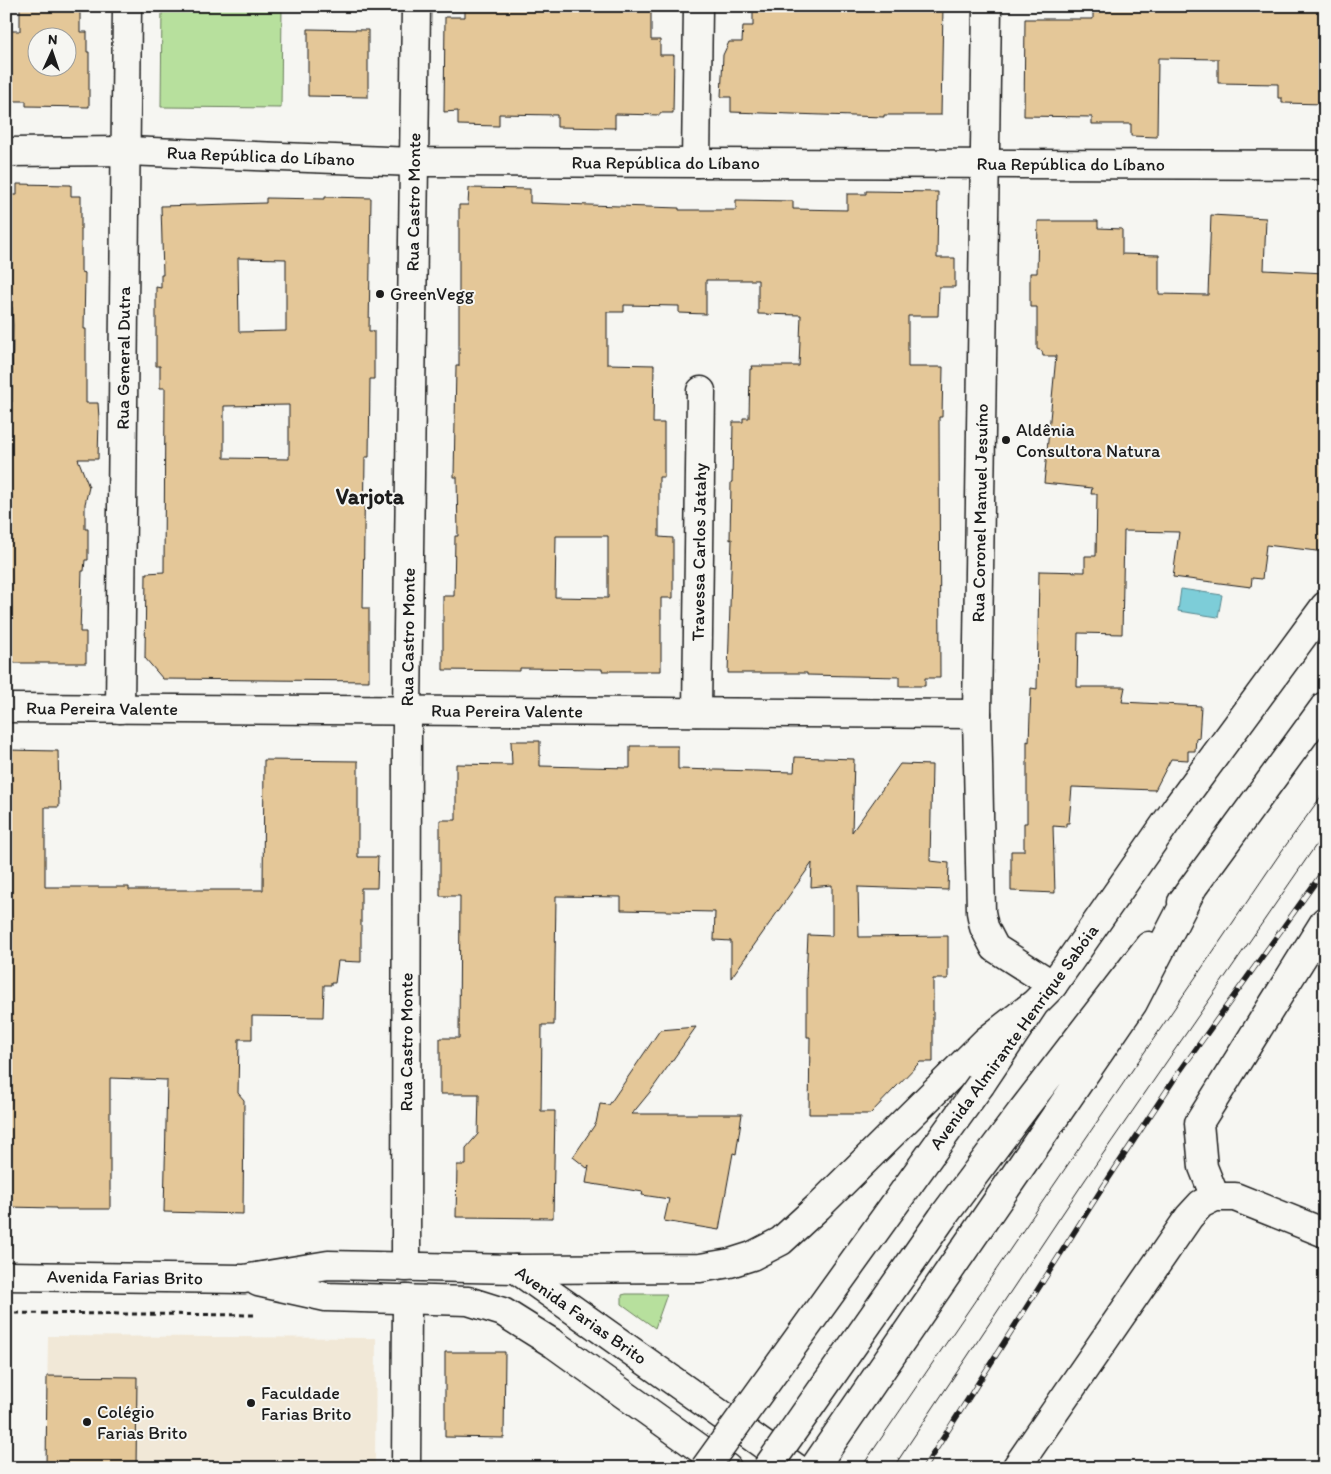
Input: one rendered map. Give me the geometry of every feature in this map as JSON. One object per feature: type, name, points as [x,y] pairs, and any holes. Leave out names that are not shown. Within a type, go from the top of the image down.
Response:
[{"type":"main road","name":"Rua General Dutra","points":[[120,709],[127,6]]},
{"type":"main road","name":"Rua Castro Monte","points":[[406,1267],[407,710],[416,6]]},
{"type":"main road","points":[[696,163],[698,6]]},
{"type":"main road","name":"Rua Coronel Manuel Jesuíno","points":[[987,6],[977,714],[981,912],[984,926],[994,948],[1044,994]]},
{"type":"main road","name":"Rua República do Líbano","points":[[6,152],[126,151],[415,162],[1325,165]]},
{"type":"main road","name":"Travessa Carlos Jatahy","points":[[697,712],[701,391]]},
{"type":"main road","name":"Avenida Almirante Henrique Sabóia","points":[[705,1468],[1177,807],[1325,606]]},
{"type":"main road","points":[[767,1468],[942,1218],[1193,888],[1325,706]]},
{"type":"main road","name":"Rua Pereira Valente","points":[[6,708],[977,714]]},
{"type":"main road","points":[[814,1468],[1133,1003],[1193,888]]},
{"type":"main road","points":[[1215,1197],[1204,1167],[1199,1123],[1325,922]]},
{"type":"main road","points":[[516,1269],[700,1268],[730,1263],[752,1256],[781,1241],[818,1208],[986,1041],[1044,994]]},
{"type":"main road","points":[[1016,1468],[1189,1217],[1201,1204],[1215,1197],[1235,1197],[1325,1233]]},
{"type":"main road","name":"Avenida Farias Brito","points":[[6,1276],[244,1279],[328,1265],[516,1269],[796,1468]]},
{"type":"main road","name":"Avenida Farias Brito","points":[[244,1279],[326,1297],[468,1301],[503,1312],[554,1344],[727,1468]]},
{"type":"main road","points":[[406,1468],[407,1299]]},
{"type":"path","points":[[6,1313],[265,1315]]},
{"type":"shaded area","name":"Faculdade Farias Brito","points":[[48,1336],[376,1338],[375,1468],[46,1468]]},
{"type":"green space","points":[[162,6],[282,6],[281,108],[161,107]]},
{"type":"green space","points":[[667,1294],[655,1328],[622,1304],[622,1295]]},
{"type":"water","points":[[1181,589],[1222,595],[1218,617],[1178,611]]},
{"type":"building","points":[[20,6],[80,6],[80,32],[87,32],[87,52],[89,52],[89,107],[26,106],[26,101],[6,101],[6,31],[20,31]]},
{"type":"building","points":[[465,6],[651,6],[651,40],[660,40],[660,55],[674,55],[673,113],[660,113],[660,115],[615,114],[615,128],[557,127],[557,115],[499,114],[499,126],[458,125],[458,111],[444,112],[445,17],[465,17]]},
{"type":"building","points":[[753,6],[943,6],[941,115],[884,115],[884,117],[731,112],[731,97],[721,97],[723,55],[729,42],[742,42],[743,26],[753,26]]},
{"type":"building","points":[[1093,6],[1325,6],[1325,104],[1282,103],[1282,98],[1278,98],[1278,84],[1218,83],[1218,59],[1158,58],[1157,137],[1131,136],[1131,124],[1092,124],[1092,117],[1024,116],[1025,19],[1093,19]]},
{"type":"building","points":[[308,29],[368,30],[368,97],[308,96]]},
{"type":"building","points":[[17,184],[71,185],[71,196],[81,196],[81,272],[85,273],[86,403],[98,403],[99,418],[98,459],[78,459],[89,487],[85,504],[85,529],[88,529],[88,560],[85,560],[84,571],[82,571],[80,632],[86,632],[86,663],[6,663],[6,402],[12,402],[13,325],[12,307],[6,307],[6,195],[17,195]]},
{"type":"building","points":[[469,188],[530,189],[530,203],[679,208],[679,210],[736,210],[736,200],[793,201],[793,209],[847,210],[847,194],[866,194],[866,191],[938,192],[937,258],[955,258],[955,287],[939,287],[938,316],[908,316],[908,367],[943,367],[942,417],[939,417],[940,678],[925,678],[925,686],[899,686],[899,677],[807,675],[807,673],[728,673],[733,422],[743,422],[743,418],[749,418],[750,369],[753,369],[752,366],[799,366],[801,315],[758,314],[758,280],[706,280],[706,314],[679,313],[679,306],[624,305],[624,312],[607,312],[607,364],[654,365],[653,423],[664,423],[664,477],[659,477],[659,537],[673,538],[673,598],[661,598],[661,671],[520,668],[520,671],[443,670],[443,596],[454,596],[455,536],[458,536],[457,477],[454,477],[456,366],[459,366],[459,205],[468,205]],"holes":[[[556,536],[608,536],[608,598],[555,597]]]},
{"type":"building","points":[[325,197],[371,198],[369,331],[374,331],[374,379],[370,379],[369,457],[365,457],[363,608],[369,608],[369,681],[163,679],[145,658],[146,573],[164,572],[165,388],[160,388],[160,366],[156,366],[156,287],[161,288],[161,275],[163,275],[161,206],[266,203],[266,198],[325,199]],"holes":[[[238,258],[286,259],[286,331],[239,332]],[[289,405],[289,459],[224,458],[224,406]]]},
{"type":"building","points":[[1211,215],[1266,218],[1264,270],[1325,273],[1325,552],[1266,545],[1262,579],[1252,578],[1251,587],[1173,577],[1179,532],[1124,531],[1122,634],[1078,633],[1077,687],[1125,687],[1122,702],[1201,706],[1199,739],[1196,738],[1195,751],[1188,751],[1188,760],[1171,759],[1155,790],[1072,787],[1069,823],[1066,823],[1066,827],[1053,826],[1055,893],[1011,891],[1011,851],[1024,851],[1024,823],[1027,823],[1027,741],[1029,742],[1031,688],[1037,689],[1039,571],[1085,572],[1085,556],[1096,556],[1097,494],[1091,494],[1092,488],[1044,483],[1056,356],[1043,356],[1042,351],[1037,349],[1037,307],[1030,307],[1030,273],[1037,273],[1038,221],[1098,221],[1098,228],[1122,229],[1122,254],[1159,255],[1159,294],[1208,295]]},
{"type":"building","points":[[511,741],[540,741],[540,766],[630,768],[630,746],[678,746],[678,769],[794,772],[795,757],[854,759],[852,832],[900,764],[932,765],[930,861],[949,863],[948,890],[858,887],[859,937],[948,936],[948,979],[933,979],[933,1062],[920,1062],[870,1114],[809,1114],[810,1037],[807,1037],[806,978],[808,935],[832,936],[832,885],[811,887],[812,863],[731,978],[731,941],[714,940],[715,912],[621,910],[621,897],[556,896],[554,1025],[542,1025],[541,1111],[555,1111],[553,1218],[456,1217],[457,1165],[466,1165],[466,1148],[478,1134],[479,1094],[440,1094],[440,1038],[459,1038],[460,896],[440,896],[440,820],[456,820],[456,764],[512,765]]},
{"type":"building","points":[[6,750],[58,751],[59,807],[45,807],[45,887],[129,887],[129,890],[263,890],[264,760],[358,761],[358,857],[378,857],[377,888],[361,888],[361,962],[338,961],[335,983],[324,985],[323,1017],[252,1016],[252,1039],[239,1039],[238,1093],[244,1100],[243,1214],[164,1212],[167,1080],[110,1078],[110,1209],[6,1207]]},
{"type":"building","points":[[696,1027],[632,1114],[742,1114],[736,1154],[733,1153],[719,1230],[664,1221],[669,1199],[642,1195],[643,1192],[586,1183],[589,1166],[587,1168],[573,1157],[596,1123],[600,1104],[609,1105],[660,1030]]},
{"type":"building","points":[[445,1352],[505,1352],[504,1438],[445,1437]]},
{"type":"building","name":"Colégio Farias Brito","points":[[47,1376],[137,1377],[136,1468],[46,1468]]},
{"type":"tram line","points":[[861,1468],[1281,852],[1325,791]]},
{"type":"tram line","points":[[893,1468],[1085,1180],[1325,832]]},
{"type":"railway","points":[[924,1468],[1103,1187],[1175,1078],[1325,869]]},
{"type":"place","name":"GreenVegg","points":[[380,294]]},
{"type":"place","name":"Aldênia Consultora Natura","points":[[1006,440]]},
{"type":"place","name":"Faculdade Farias Brito","points":[[251,1403]]},
{"type":"place","name":"Colégio Farias Brito","points":[[87,1422]]},
{"type":"district","name":"Varjota","points":[[370,496]]}]
